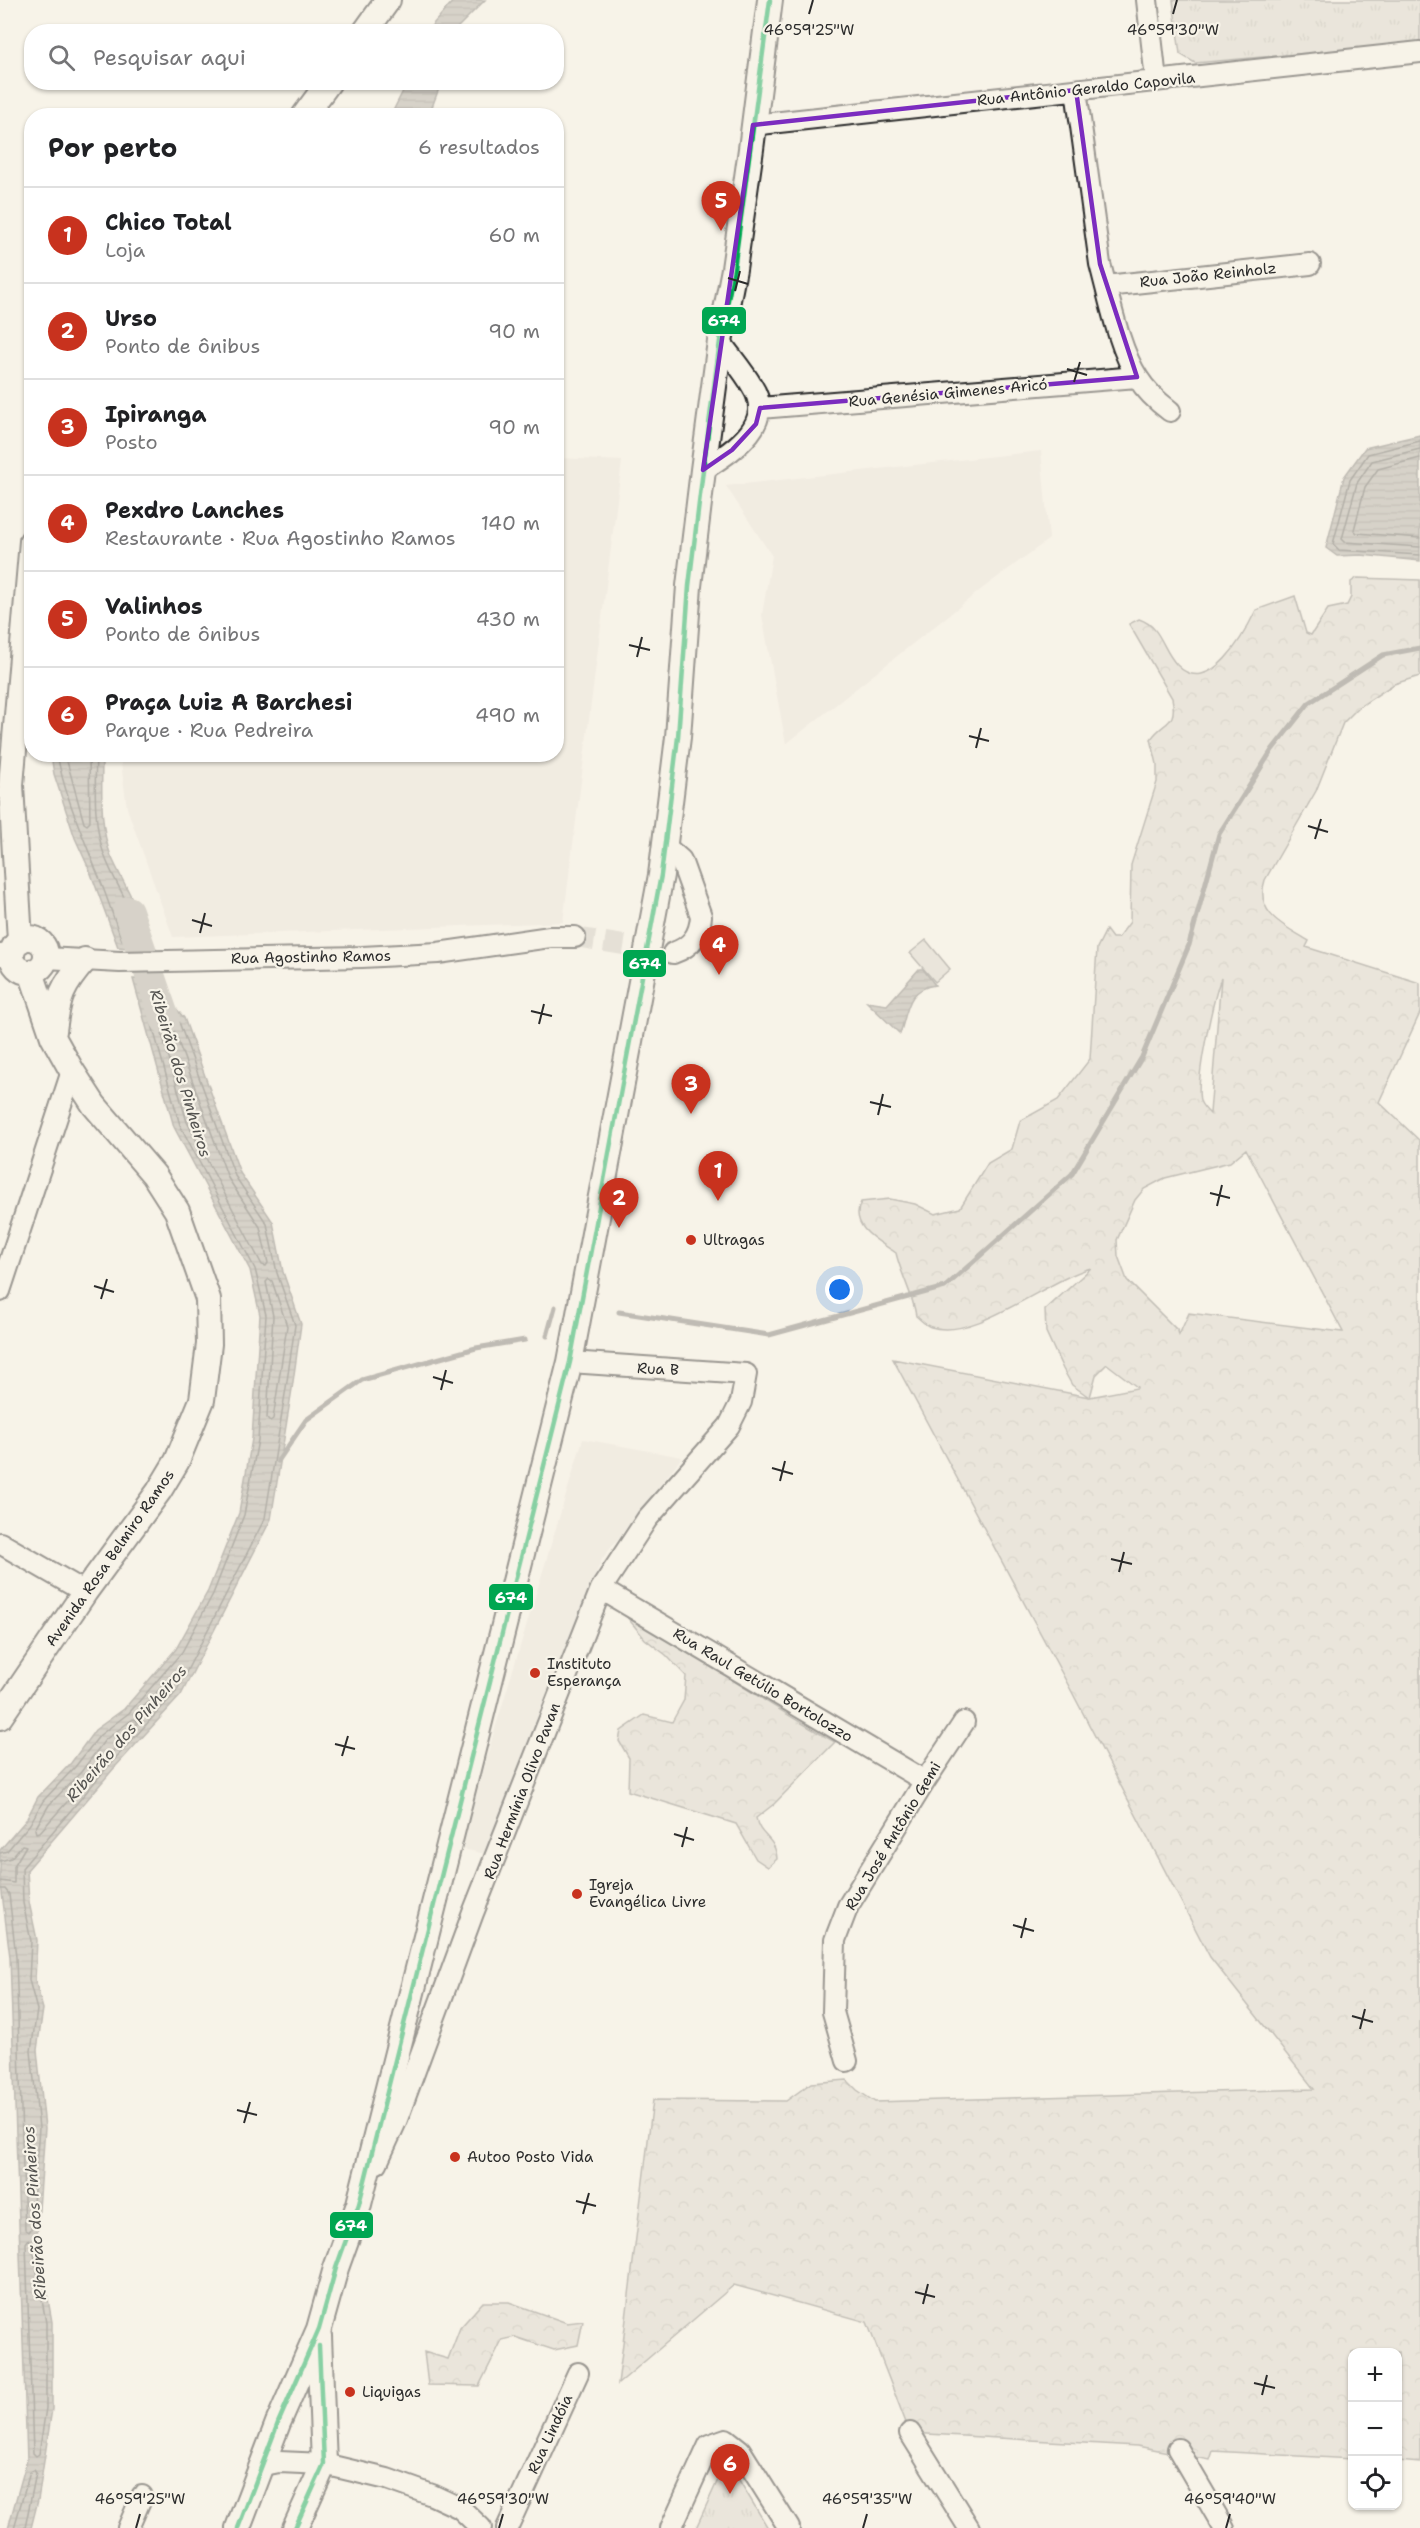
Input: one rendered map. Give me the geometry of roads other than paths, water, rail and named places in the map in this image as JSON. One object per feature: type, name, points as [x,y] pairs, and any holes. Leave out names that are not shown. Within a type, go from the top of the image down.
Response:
[{"type":"main road","points":[[371,24],[388,0]]},
{"type":"main road","points":[[238,2528],[264,2465],[278,2423],[319,2329],[336,2268],[358,2204],[570,1362],[665,846],[678,737],[689,586],[703,470],[720,341],[734,268],[770,0]]},
{"type":"main road","points":[[310,108],[323,90]]},
{"type":"main road","points":[[24,633],[11,785],[11,950],[13,961],[20,970],[38,965]]},
{"type":"main road","points":[[53,1037],[57,1003],[68,980],[85,960]]},
{"type":"main road","name":"Avenida Rosa Belmiro Ramos","points":[[0,1717],[85,1592],[128,1536],[177,1461],[202,1400],[209,1344],[208,1299],[177,1211],[154,1175],[94,1105],[72,1071],[53,1037],[38,965]]},
{"type":"main road","points":[[295,2528],[324,2464],[319,2329]]},
{"type":"street","points":[[1147,0],[1156,80]]},
{"type":"street","name":"Rua Antônio Geraldo Capovila","points":[[753,125],[1420,52]]},
{"type":"street","points":[[1076,90],[1100,264],[1106,286],[1125,349],[1137,378],[1156,400],[1170,411]]},
{"type":"street","name":"Rua João Reinholz","points":[[1106,286],[1310,264]]},
{"type":"street","points":[[703,470],[747,437],[756,424],[760,408],[754,387],[720,341]]},
{"type":"street","name":"Rua Genésia Gimenes Aricó","points":[[760,408],[1137,378]]},
{"type":"street","points":[[665,846],[681,860],[701,916],[701,924],[694,940],[686,948],[673,953]]},
{"type":"street","name":"Rua Agostinho Ramos","points":[[38,965],[85,960],[120,962],[362,957],[438,953],[550,937],[575,937]]},
{"type":"street","points":[[0,1291],[72,1071]]},
{"type":"street","name":"Rua B","points":[[570,1362],[746,1374]]},
{"type":"street","name":"Rua Hermínia Olivo Pavan","points":[[358,2204],[397,2119],[474,1913],[601,1589],[647,1519],[729,1426],[741,1402],[746,1374]]},
{"type":"street","points":[[0,1543],[85,1592]]},
{"type":"street","name":"Rua Raul Getúlio Bortolozzo","points":[[601,1589],[925,1781]]},
{"type":"street","name":"Rua José Antônio Gemi","points":[[848,2061],[833,2012],[835,1940],[848,1906],[964,1722]]},
{"type":"street","name":"Rua Lindóia","points":[[507,2528],[578,2373]]},
{"type":"street","points":[[910,2433],[969,2528]]},
{"type":"street","points":[[670,2528],[709,2445],[726,2439],[740,2450],[789,2528]]},
{"type":"street","points":[[1178,2449],[1224,2528]]},
{"type":"street","points":[[264,2465],[279,2462],[324,2464],[387,2479],[460,2508],[481,2528]]},
{"type":"street","points":[[128,2528],[142,2496]]},
{"type":"water","points":[[454,0],[485,0],[461,24],[433,24]]},
{"type":"water","points":[[404,90],[438,90],[432,108],[394,108]]},
{"type":"water","points":[[1420,435],[1420,561],[1361,555],[1337,556],[1326,548],[1344,477],[1365,448]]},
{"type":"water","points":[[52,762],[102,762],[102,806],[107,844],[134,901],[147,950],[118,947],[90,871],[75,838]]},
{"type":"water","points":[[919,969],[923,969],[935,985],[926,987],[914,996],[907,1009],[900,1034],[867,1002],[887,1005]]},
{"type":"water","points":[[133,979],[166,980],[164,994],[184,1018],[240,1173],[273,1222],[283,1272],[301,1324],[271,1519],[181,1695],[115,1767],[27,1870],[29,1902],[37,1940],[35,1980],[43,2009],[37,2050],[45,2128],[37,2236],[52,2322],[52,2409],[38,2500],[31,2528],[8,2528],[27,2460],[10,1957],[0,1877],[0,1850],[26,1820],[38,1797],[71,1763],[95,1730],[124,1709],[176,1649],[208,1591],[239,1513],[252,1439],[260,1315],[250,1270],[174,1127]]},
{"type":"waterway","points":[[619,1312],[769,1335],[945,1287],[1072,1174],[1142,1057],[1189,945],[1219,834],[1272,750],[1309,703],[1383,655],[1420,648]]},
{"type":"waterway","name":"Ribeirão dos Pinheiros","points":[[128,911],[165,1019]]},
{"type":"waterway","points":[[547,1336],[555,1307]]},
{"type":"waterway","points":[[278,1461],[306,1420],[362,1380],[476,1348],[525,1340]]},
{"type":"tunnel","points":[[575,937],[673,953]]},
{"type":"place","name":"Valinhos","points":[[721,231]]},
{"type":"place","name":"Pexdro Lanches","points":[[719,975]]},
{"type":"place","name":"Ipiranga","points":[[691,1114]]},
{"type":"place","name":"Chico Total","points":[[718,1201]]},
{"type":"place","name":"Urso","points":[[619,1228]]},
{"type":"place","name":"Ultragas","points":[[691,1240]]},
{"type":"place","name":"Instituto Esperança","points":[[535,1673]]},
{"type":"place","name":"Igreja Evangélica Livre","points":[[577,1894]]},
{"type":"place","name":"Autoo Posto Vida","points":[[455,2157]]},
{"type":"place","name":"Liquigas","points":[[350,2392]]},
{"type":"place","name":"Praça Luiz A Barchesi","points":[[730,2494]]}]
